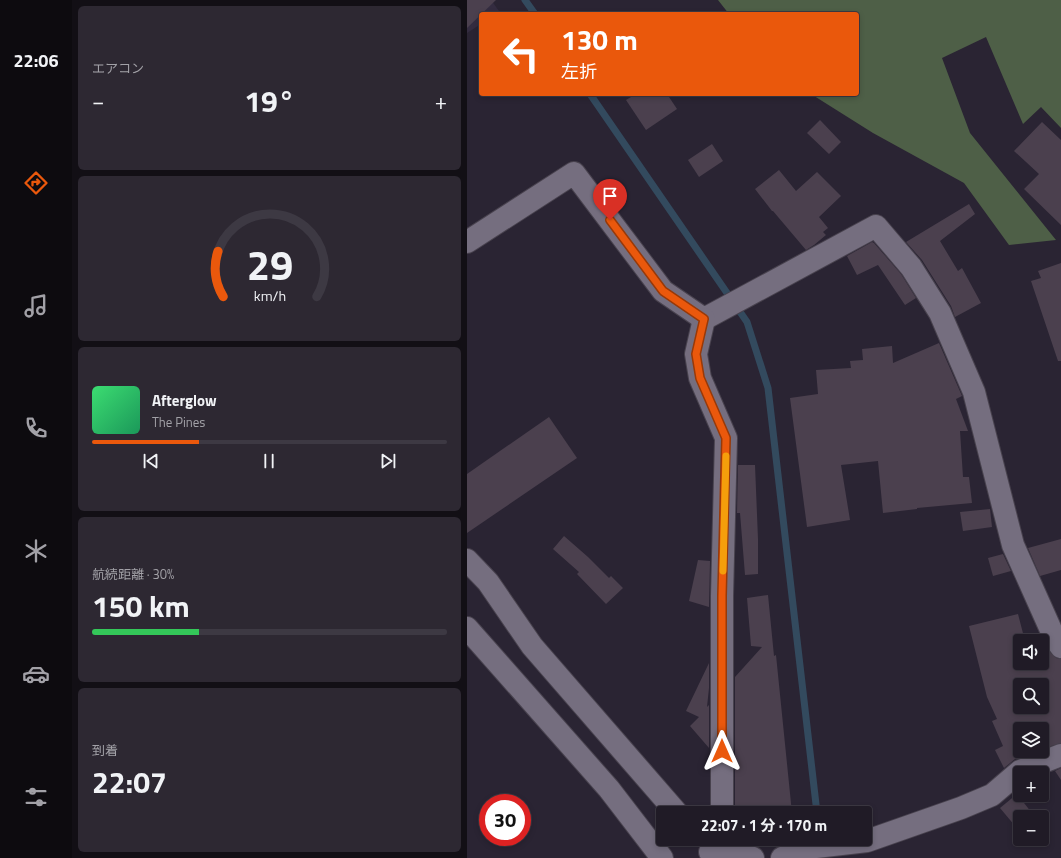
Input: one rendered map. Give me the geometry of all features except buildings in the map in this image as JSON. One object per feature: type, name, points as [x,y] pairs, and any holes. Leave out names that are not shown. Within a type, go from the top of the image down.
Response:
[{"type":"street","points":[[467,242],[574,173],[663,291],[712,314]]},
{"type":"street","points":[[722,806],[722,596],[726,438],[700,378],[696,354],[712,314],[876,226],[911,267],[940,313],[974,392],[1013,545],[1055,639],[1061,647]]},
{"type":"street","points":[[467,560],[489,582],[532,646],[671,806]]},
{"type":"street","points":[[467,628],[609,789],[662,858]]},
{"type":"street","points":[[782,858],[808,848],[867,841],[961,808],[992,795],[1020,771],[1061,755]]},
{"type":"street","points":[[714,847],[753,858]]},
{"type":"shaded area","points":[[467,0],[491,0],[499,11],[479,12],[479,25],[467,33]]},
{"type":"green space","points":[[718,0],[1061,0],[1061,128],[1041,107],[1023,124],[986,37],[942,58],[970,133],[1056,240],[1009,245],[964,183],[873,133],[814,96],[859,96],[859,12],[727,12]]},
{"type":"waterway","points":[[525,0],[534,12]]},
{"type":"waterway","points":[[591,96],[747,322],[768,388],[816,806]]},
{"type":"slow traffic","points":[[723,571],[726,456]]},
{"type":"route","points":[[610,220],[663,291],[704,319],[696,354],[700,378],[726,438],[722,596],[722,751]]}]
